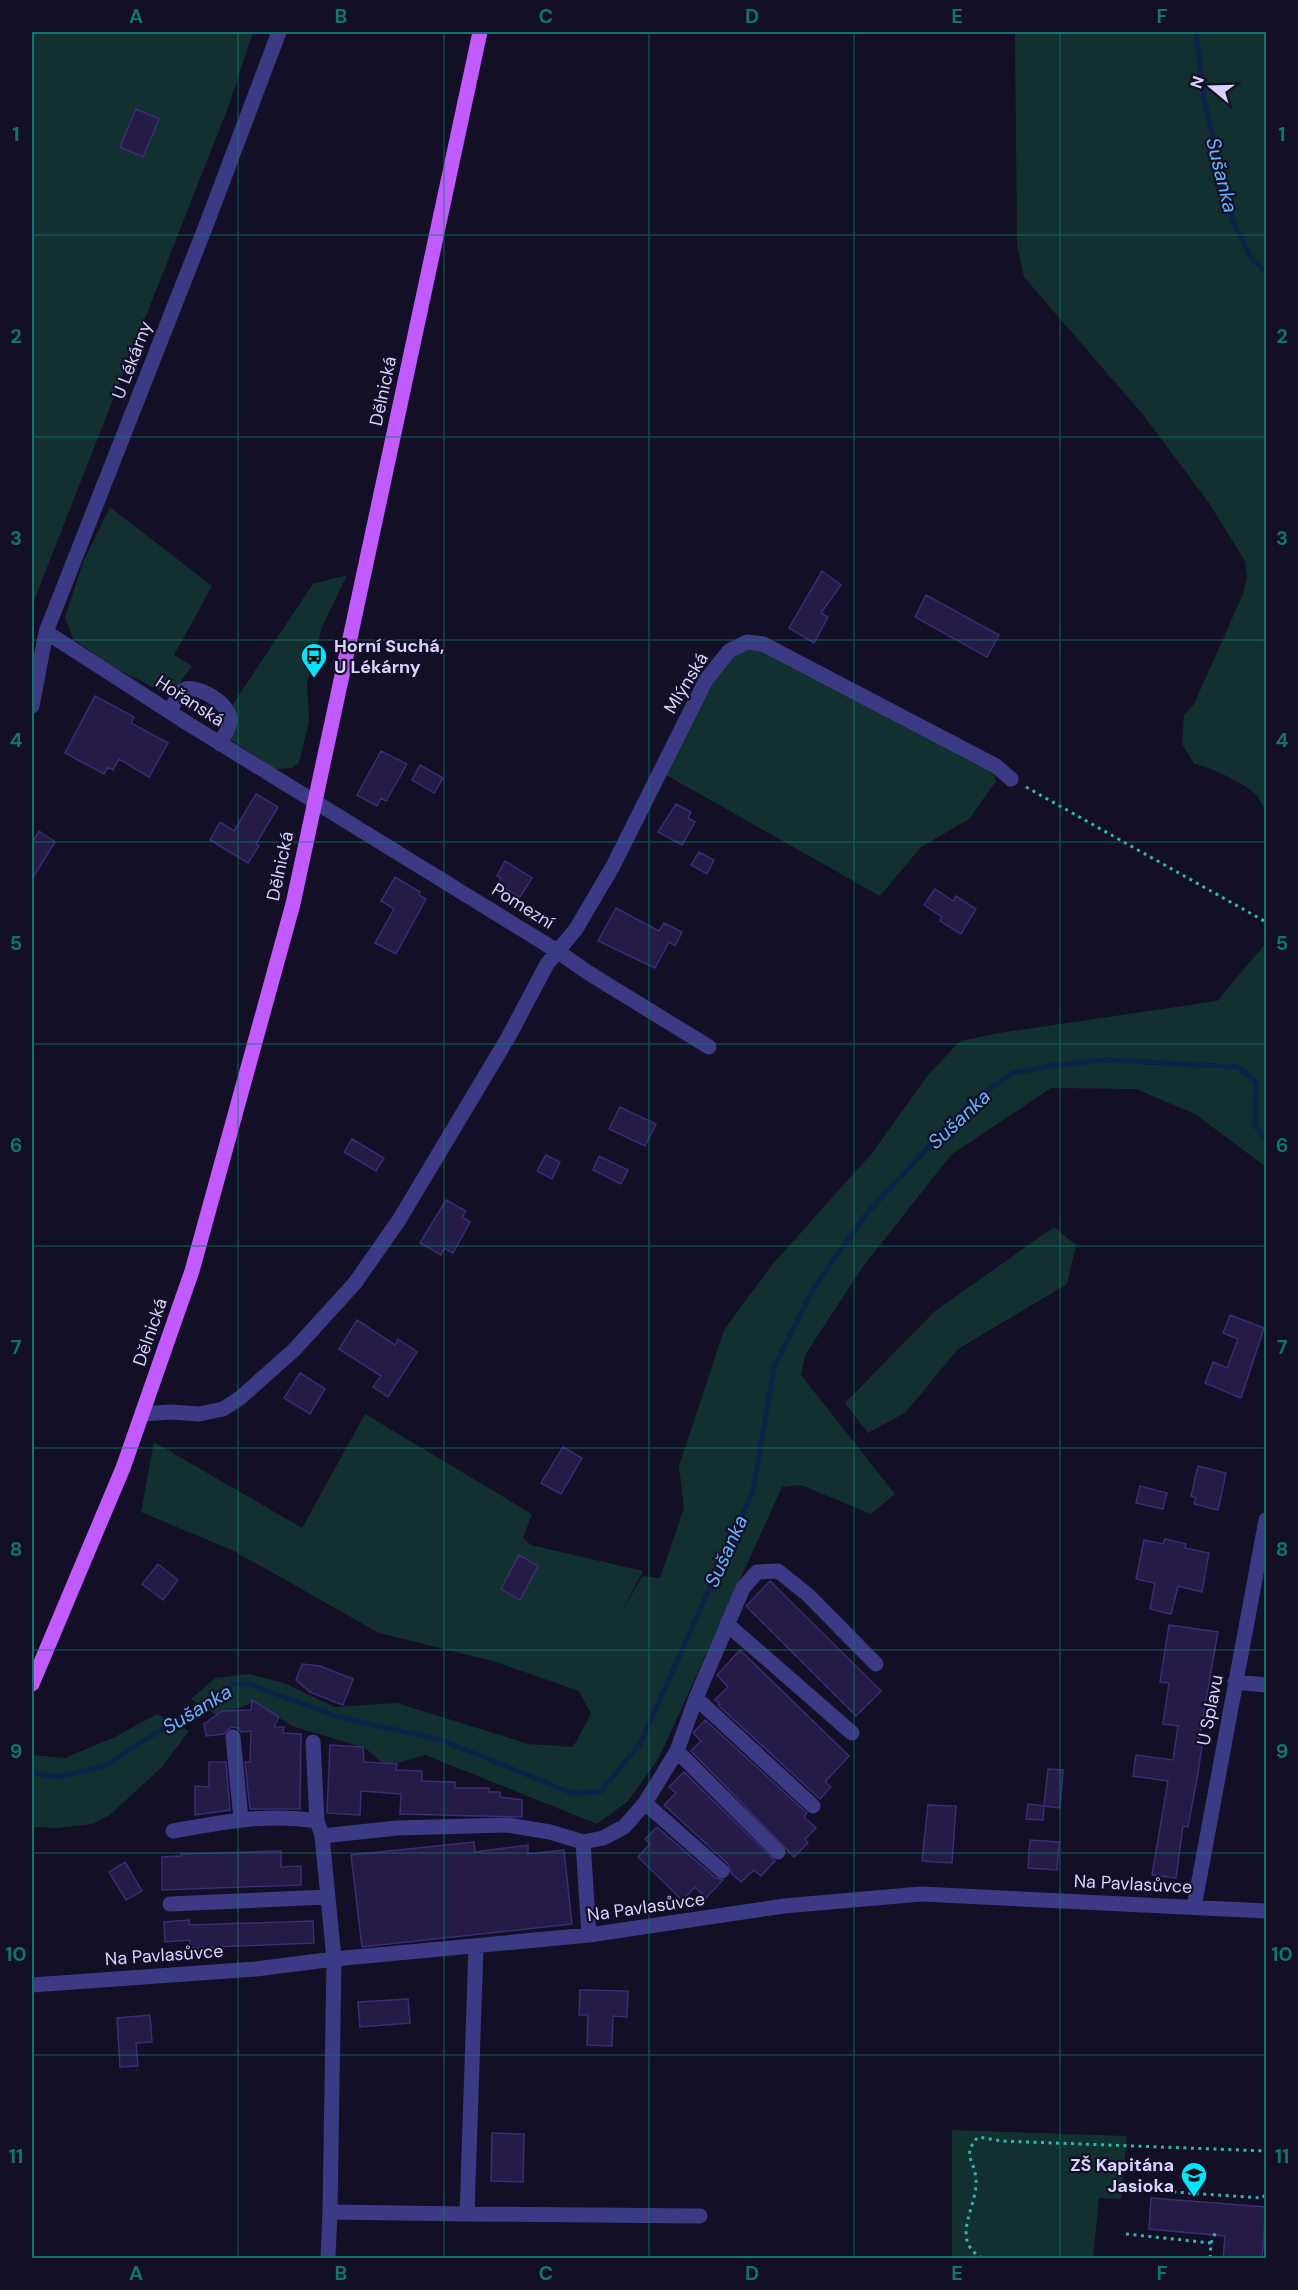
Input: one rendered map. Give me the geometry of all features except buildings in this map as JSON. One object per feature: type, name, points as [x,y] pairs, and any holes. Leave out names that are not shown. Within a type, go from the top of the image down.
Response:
[{"type":"main road","name":"Dělnická","points":[[32,1684],[123,1468],[192,1271],[293,904],[480,32]]},
{"type":"street","name":"U Lékárny","points":[[32,706],[46,632],[207,223],[279,32]]},
{"type":"street","name":"Hořanská","points":[[46,632],[220,744],[315,801]]},
{"type":"street","name":"Mlýnská","points":[[142,1414],[171,1412],[200,1414],[223,1409],[240,1398],[294,1350],[355,1282],[399,1220],[509,1036],[547,964],[576,929],[613,866],[706,680],[729,651],[747,642],[763,644],[779,651],[852,692],[996,766],[1011,779]]},
{"type":"street","points":[[170,711],[182,691],[194,687],[225,705],[229,710],[230,722],[220,744]]},
{"type":"street","name":"Pomezní","points":[[315,801],[709,1047]]},
{"type":"street","name":"U Splavu","points":[[1194,1907],[1266,1520]]},
{"type":"street","points":[[322,1836],[397,1828],[507,1825],[550,1832],[583,1842],[603,1838],[624,1827],[645,1803],[677,1751],[696,1698],[743,1588],[758,1572],[778,1571],[808,1595],[876,1664]]},
{"type":"street","points":[[727,1624],[852,1733]]},
{"type":"street","points":[[1235,1682],[1266,1685]]},
{"type":"street","points":[[696,1698],[813,1806]]},
{"type":"street","points":[[233,1737],[242,1819]]},
{"type":"street","points":[[313,1742],[316,1821],[322,1836],[334,1959],[328,2259]]},
{"type":"street","points":[[677,1751],[778,1852]]},
{"type":"street","points":[[645,1803],[722,1871]]},
{"type":"street","points":[[174,1831],[242,1819],[292,1817],[316,1821]]},
{"type":"street","points":[[583,1842],[589,1935]]},
{"type":"street","name":"Na Pavlasůvce","points":[[32,1985],[255,1969],[334,1959],[589,1935],[784,1906],[921,1894],[1266,1911]]},
{"type":"street","points":[[170,1904],[328,1897]]},
{"type":"street","points":[[467,2214],[476,1946]]},
{"type":"street","points":[[330,2212],[700,2216]]},
{"type":"path","points":[[1011,779],[1266,922]]},
{"type":"path","points":[[982,2259],[969,2247],[967,2238],[967,2222],[977,2181],[969,2156],[970,2146],[978,2137],[1002,2141],[1266,2151]]},
{"type":"path","points":[[1130,2192],[1132,2189],[1261,2198],[1266,2195]]},
{"type":"path","points":[[1210,2259],[1211,2243],[1216,2230]]},
{"type":"path","points":[[1126,2234],[1211,2243]]},
{"type":"green space","points":[[32,32],[253,32],[229,105],[33,603],[32,602]]},
{"type":"green space","points":[[1015,32],[1266,32],[1266,814],[1253,792],[1228,777],[1194,764],[1182,744],[1184,715],[1194,704],[1243,594],[1247,577],[1245,561],[1209,503],[1144,416],[1024,277],[1017,245]]},
{"type":"green space","points":[[110,507],[212,586],[174,655],[192,666],[170,696],[110,665],[73,639],[65,618],[83,562]]},
{"type":"green space","points":[[347,575],[322,627],[307,682],[309,721],[299,763],[292,768],[275,769],[231,740],[236,713],[233,704],[313,584]]},
{"type":"green space","points":[[747,642],[989,763],[996,781],[969,819],[921,847],[880,896],[659,771],[706,680]]},
{"type":"green space","points":[[1266,943],[1266,1167],[1195,1114],[1136,1089],[1051,1088],[951,1155],[862,1268],[805,1355],[801,1375],[895,1494],[871,1514],[801,1485],[782,1487],[659,1758],[628,1801],[597,1824],[425,1755],[386,1766],[365,1748],[292,1726],[254,1702],[218,1716],[191,1699],[215,1678],[249,1674],[284,1683],[334,1707],[397,1703],[528,1744],[573,1747],[591,1714],[579,1691],[493,1661],[379,1633],[234,1551],[141,1512],[154,1442],[302,1528],[365,1414],[532,1514],[523,1538],[531,1545],[643,1571],[620,1616],[642,1576],[660,1578],[684,1508],[679,1466],[724,1330],[772,1265],[872,1153],[928,1075],[960,1041],[999,1033],[1217,1001]]},
{"type":"green space","points":[[1054,1227],[1076,1245],[1067,1284],[958,1349],[906,1412],[868,1433],[845,1403],[935,1311]]},
{"type":"green space","points":[[157,1714],[189,1731],[162,1767],[110,1815],[92,1824],[57,1828],[32,1827],[32,1755],[65,1758],[115,1737]]},
{"type":"green space","points":[[952,2130],[1127,2136],[1121,2199],[1099,2198],[1093,2258],[952,2258]]},
{"type":"waterway","name":"Sušanka","points":[[1196,32],[1204,100],[1233,221],[1251,258],[1266,272]]},
{"type":"waterway","name":"Sušanka","points":[[32,1773],[57,1777],[104,1766],[234,1684],[249,1684],[338,1717],[441,1740],[572,1793],[600,1792],[640,1744],[753,1491],[774,1367],[813,1289],[866,1214],[972,1101],[1013,1073],[1050,1066],[1105,1060],[1238,1067],[1256,1082],[1255,1126],[1266,1138]]},
{"type":"place","name":"Horní Suchá, U Lékárny","points":[[314,679]]},
{"type":"place","name":"ZŠ Kapitána Jasioka","points":[[1194,2198]]}]
